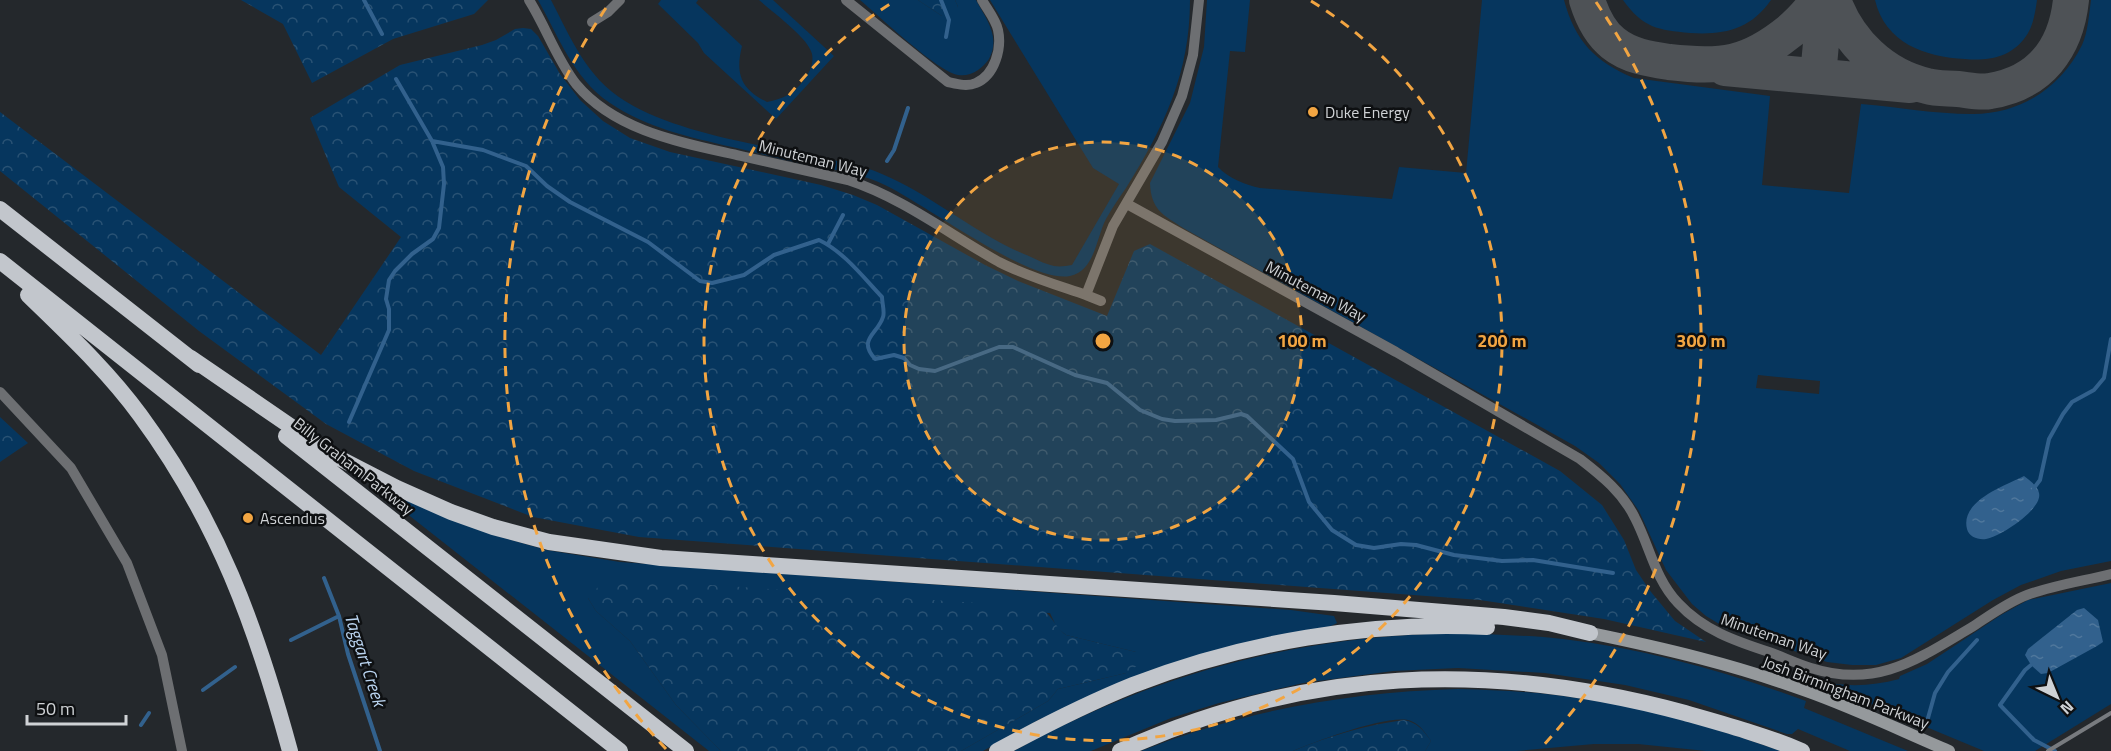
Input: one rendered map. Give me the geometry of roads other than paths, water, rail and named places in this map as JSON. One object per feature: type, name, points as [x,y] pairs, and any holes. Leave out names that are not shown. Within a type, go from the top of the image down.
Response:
[{"type":"highway","name":"Billy Graham Parkway","points":[[0,209],[686,751]]},
{"type":"highway","points":[[0,261],[620,751]]},
{"type":"highway","points":[[0,267],[97,363],[139,414],[178,471],[220,547],[239,591],[258,642],[290,751]]},
{"type":"highway","points":[[191,358],[331,454],[397,488],[451,512],[493,527],[549,542],[661,558],[1334,603],[1504,617],[1548,623],[1590,633]]},
{"type":"highway","points":[[997,751],[1079,708],[1133,686],[1221,656],[1264,646],[1339,633],[1423,627],[1466,626],[1590,633]]},
{"type":"highway","points":[[1120,751],[1167,730],[1269,699],[1367,683],[1424,679],[1523,682],[1593,691],[1720,723],[1802,751]]},
{"type":"main road","name":"Josh Birmingham Parkway","points":[[1590,633],[1665,648],[1807,691],[1949,751]]},
{"type":"street","name":"Minuteman Way","points":[[529,0],[577,85],[599,104],[625,121],[654,134],[683,143],[848,180],[871,188],[894,199],[1002,263],[1101,301]]},
{"type":"street","points":[[592,22],[608,12],[620,0]]},
{"type":"street","points":[[846,0],[948,82],[961,86],[975,84],[986,76],[995,63],[1000,45],[998,27],[982,0]]},
{"type":"street","points":[[1086,295],[1106,242],[1162,142],[1182,96],[1193,55],[1199,0]]},
{"type":"street","name":"Minuteman Way","points":[[1126,204],[1396,352],[1580,459],[1606,480],[1623,498],[1635,518],[1656,570],[1678,603],[1709,629],[1732,639],[1813,669],[1857,676],[1902,667],[2026,595],[2111,574]]},
{"type":"street","points":[[0,392],[71,468],[127,563],[162,655],[182,751]]},
{"type":"water","points":[[2024,476],[2039,493],[2034,507],[2028,514],[2010,528],[1992,537],[1980,539],[1970,534],[1967,529],[1967,519],[1970,510],[1985,496]]},
{"type":"water","points":[[2084,608],[2098,620],[2103,642],[2048,673],[2041,674],[2031,665],[2025,655],[2028,649],[2077,610]]},
{"type":"waterway","name":"Taggart Creek","points":[[364,0],[382,34]]},
{"type":"waterway","points":[[941,0],[949,20],[946,37]]},
{"type":"waterway","name":"Taggart Creek","points":[[349,422],[389,330],[389,309],[386,299],[389,280],[412,254],[433,239],[439,228],[444,184],[443,167],[432,141],[396,79]]},
{"type":"waterway","points":[[887,161],[894,150],[908,108]]},
{"type":"waterway","points":[[432,141],[483,150],[526,166],[547,186],[570,202],[648,242],[700,281],[712,283],[744,275],[774,255],[819,240],[845,258],[882,297],[883,317],[868,341],[870,352],[875,359],[894,355],[904,358],[910,365],[919,369],[935,371],[999,347],[1013,347],[1075,375],[1107,383],[1140,410],[1162,419],[1216,420],[1241,414],[1247,416],[1293,459],[1309,502],[1332,530],[1356,545],[1374,548],[1401,544],[1416,545],[1454,555],[1502,561],[1533,560],[1613,573]]},
{"type":"waterway","points":[[828,244],[843,215]]},
{"type":"waterway","points":[[2034,488],[2040,480],[2049,439],[2063,414],[2072,402],[2094,390],[2104,378],[2111,339]]},
{"type":"waterway","name":"Taggart Creek","points":[[324,578],[339,616],[348,654],[380,751]]},
{"type":"waterway","points":[[291,640],[339,616]]},
{"type":"waterway","points":[[1928,718],[1935,693],[1948,672],[1977,640]]},
{"type":"waterway","points":[[2031,665],[2000,705],[2034,740],[2055,751]]},
{"type":"waterway","points":[[203,690],[235,667]]},
{"type":"waterway","points":[[141,725],[149,713]]},
{"type":"railway","points":[[2048,751],[2111,713]]},
{"type":"place","name":"Duke Energy","points":[[1313,112]]},
{"type":"place","name":"Ascendus","points":[[248,518]]}]
